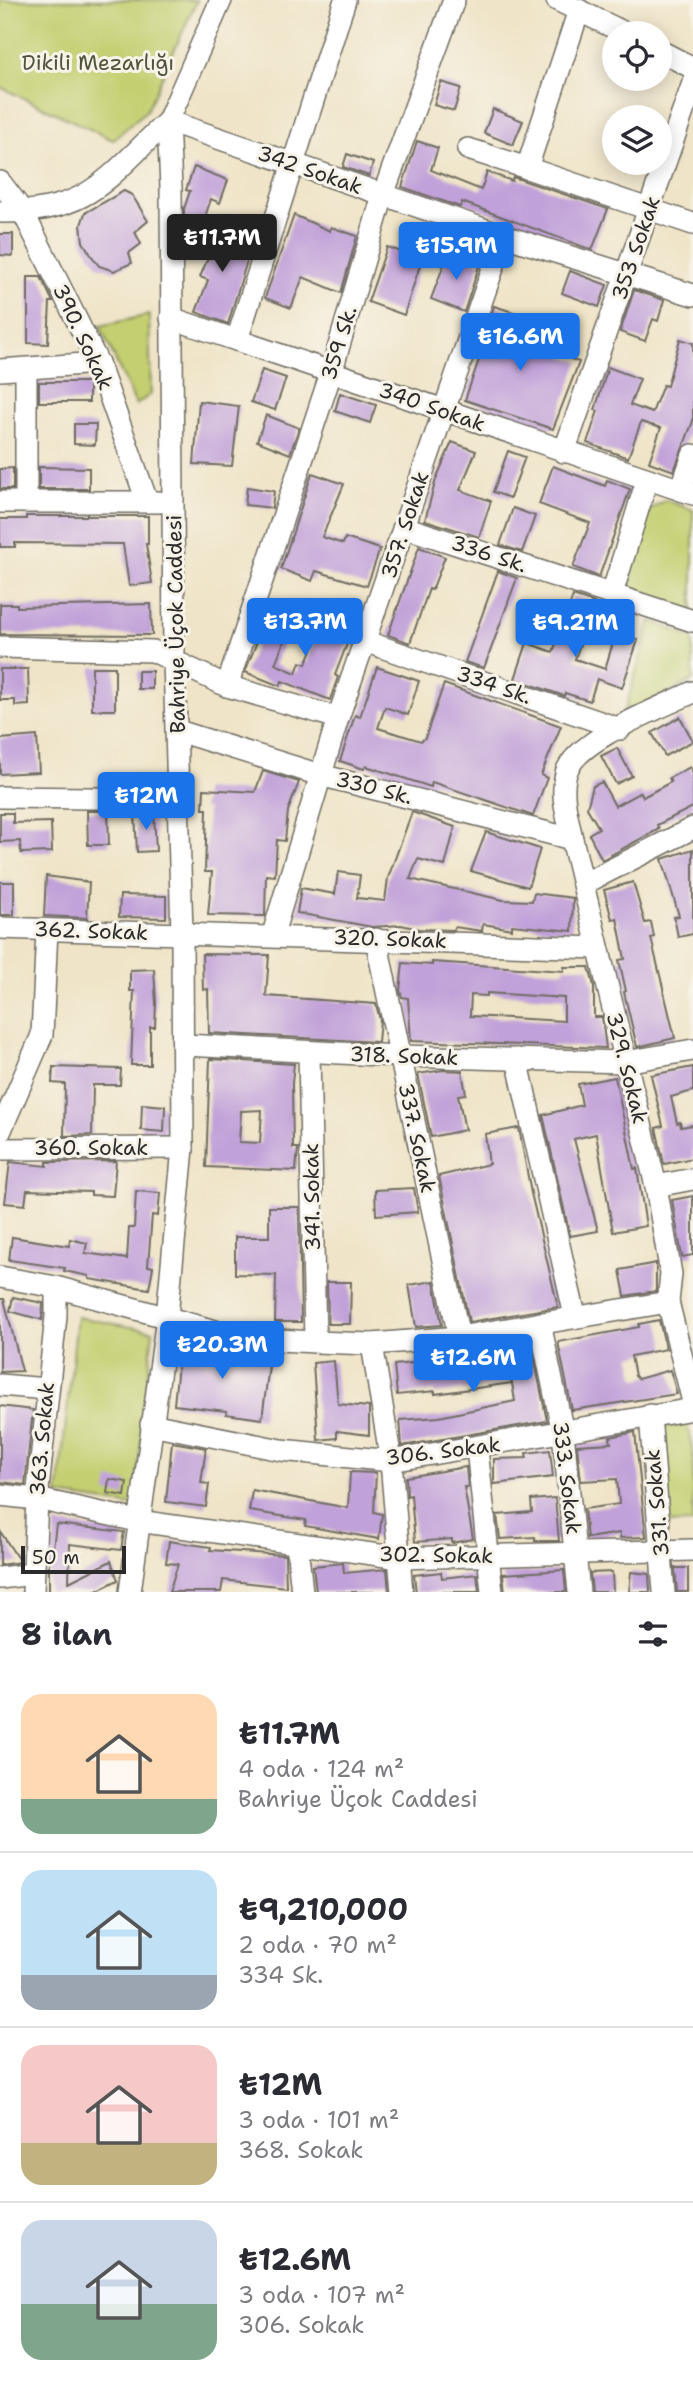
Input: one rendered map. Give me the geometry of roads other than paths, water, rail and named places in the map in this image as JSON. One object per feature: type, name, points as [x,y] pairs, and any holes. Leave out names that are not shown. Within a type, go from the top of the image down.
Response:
[{"type":"street","name":"Bahriye Üçok Caddesi","points":[[130,1592],[167,1317],[183,1147],[184,1045],[180,799],[174,659],[171,188],[168,121],[221,0]]},
{"type":"street","points":[[237,340],[345,0]]},
{"type":"street","name":"359 Sk.","points":[[227,686],[331,373],[383,195],[454,0]]},
{"type":"street","points":[[557,0],[602,22]]},
{"type":"street","points":[[527,168],[579,10]]},
{"type":"street","points":[[672,57],[693,68]]},
{"type":"street","name":"353 Sokak","points":[[564,453],[693,83]]},
{"type":"street","name":"342 Sokak","points":[[168,121],[504,236],[693,295]]},
{"type":"street","points":[[0,212],[61,207],[94,191],[168,121]]},
{"type":"street","points":[[468,149],[693,224]]},
{"type":"street","name":"390. Sokak","points":[[0,182],[23,212],[98,363],[147,500]]},
{"type":"street","name":"357. Sokak","points":[[273,934],[338,718],[367,642],[443,410],[504,236]]},
{"type":"street","name":"340 Sokak","points":[[171,318],[564,453],[687,492]]},
{"type":"street","points":[[0,370],[98,363]]},
{"type":"street","points":[[26,369],[26,502]]},
{"type":"street","points":[[687,492],[693,456]]},
{"type":"street","points":[[612,594],[648,480]]},
{"type":"street","points":[[0,502],[147,500],[173,504]]},
{"type":"street","name":"336 Sk.","points":[[404,527],[693,621]]},
{"type":"street","name":"334 Sk.","points":[[367,642],[620,729]]},
{"type":"street","points":[[0,647],[139,649],[174,659],[193,672],[227,686],[338,718]]},
{"type":"street","name":"329. Sokak","points":[[693,692],[592,743],[573,759],[566,772],[565,803],[656,1186],[671,1274],[668,1302],[693,1402]]},
{"type":"street","name":"330 Sk.","points":[[178,731],[320,775],[572,839]]},
{"type":"street","points":[[0,797],[180,799]]},
{"type":"street","points":[[585,883],[693,828]]},
{"type":"street","name":"362. Sokak","points":[[0,928],[182,933]]},
{"type":"street","points":[[0,1132],[42,1035],[47,930]]},
{"type":"street","name":"320. Sokak","points":[[182,933],[598,947]]},
{"type":"street","name":"337. Sokak","points":[[376,939],[459,1337]]},
{"type":"street","name":"318. Sokak","points":[[184,1045],[399,1056],[625,1062],[693,1050]]},
{"type":"street","name":"341. Sokak","points":[[309,1052],[315,1342]]},
{"type":"street","points":[[517,1059],[575,1316]]},
{"type":"street","name":"360. Sokak","points":[[0,1149],[183,1147]]},
{"type":"street","points":[[656,1186],[693,1179]]},
{"type":"street","points":[[0,1277],[56,1287],[241,1338],[315,1342],[372,1343],[459,1337],[668,1302]]},
{"type":"street","name":"363. Sokak","points":[[33,1583],[37,1499],[56,1316],[56,1287]]},
{"type":"street","name":"333. Sokak","points":[[540,1323],[563,1433],[579,1592]]},
{"type":"street","points":[[372,1343],[391,1461],[402,1592]]},
{"type":"street","points":[[0,1385],[47,1389]]},
{"type":"street","name":"306. Sokak","points":[[151,1424],[281,1450],[391,1461],[693,1409]]},
{"type":"street","name":"331. Sokak","points":[[650,1415],[664,1592]]},
{"type":"street","points":[[477,1448],[492,1592]]},
{"type":"street","name":"302. Sokak","points":[[0,1495],[37,1499],[138,1521],[400,1558],[488,1558],[693,1550]]},
{"type":"street","points":[[297,1544],[302,1592]]},
{"type":"street","points":[[0,1578],[33,1583]]},
{"type":"park label","name":"Dikili Mezarlığı","points":[[98,63]]}]
